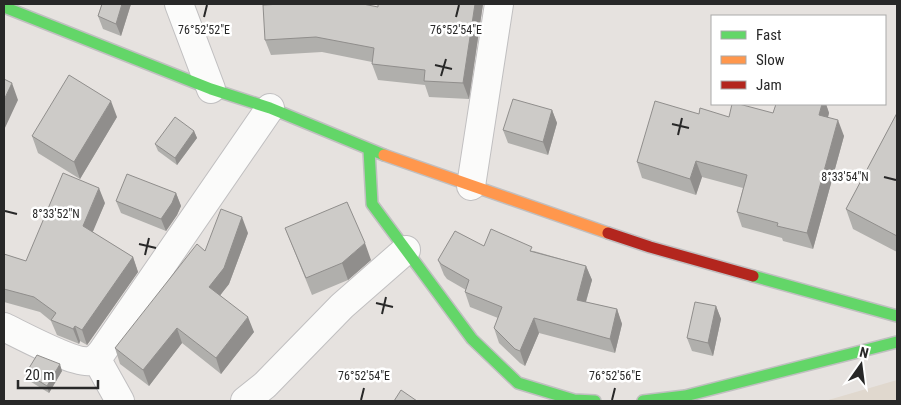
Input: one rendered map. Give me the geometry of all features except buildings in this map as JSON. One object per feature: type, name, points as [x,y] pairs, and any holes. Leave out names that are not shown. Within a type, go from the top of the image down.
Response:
[{"type":"main road","points":[[4,7],[210,89],[270,108],[368,150],[471,186],[650,247],[897,316]]},
{"type":"main road","points":[[368,150],[372,204],[472,340],[518,383],[574,400],[595,401]]},
{"type":"main road","points":[[643,401],[685,399],[897,342]]},
{"type":"street","points":[[179,4],[210,89]]},
{"type":"street","points":[[471,186],[499,4]]},
{"type":"street","points":[[4,327],[72,358],[89,361],[96,358],[114,335],[270,108]]},
{"type":"street","points":[[246,401],[265,385],[342,306],[406,250]]},
{"type":"street","points":[[96,358],[120,401]]},
{"type":"shaded area","points":[[897,380],[897,401],[825,401]]},
{"type":"traffic: fast","points":[[4,7],[211,89],[270,108],[384,155]]},
{"type":"traffic: fast","points":[[369,150],[372,204],[472,339],[518,383],[574,400],[595,401]]},
{"type":"traffic: fast","points":[[753,276],[897,316]]},
{"type":"traffic: fast","points":[[643,401],[685,396],[897,342]]},
{"type":"traffic: slow","points":[[384,155],[608,233]]},
{"type":"traffic: jam","points":[[608,233],[753,276]]}]
